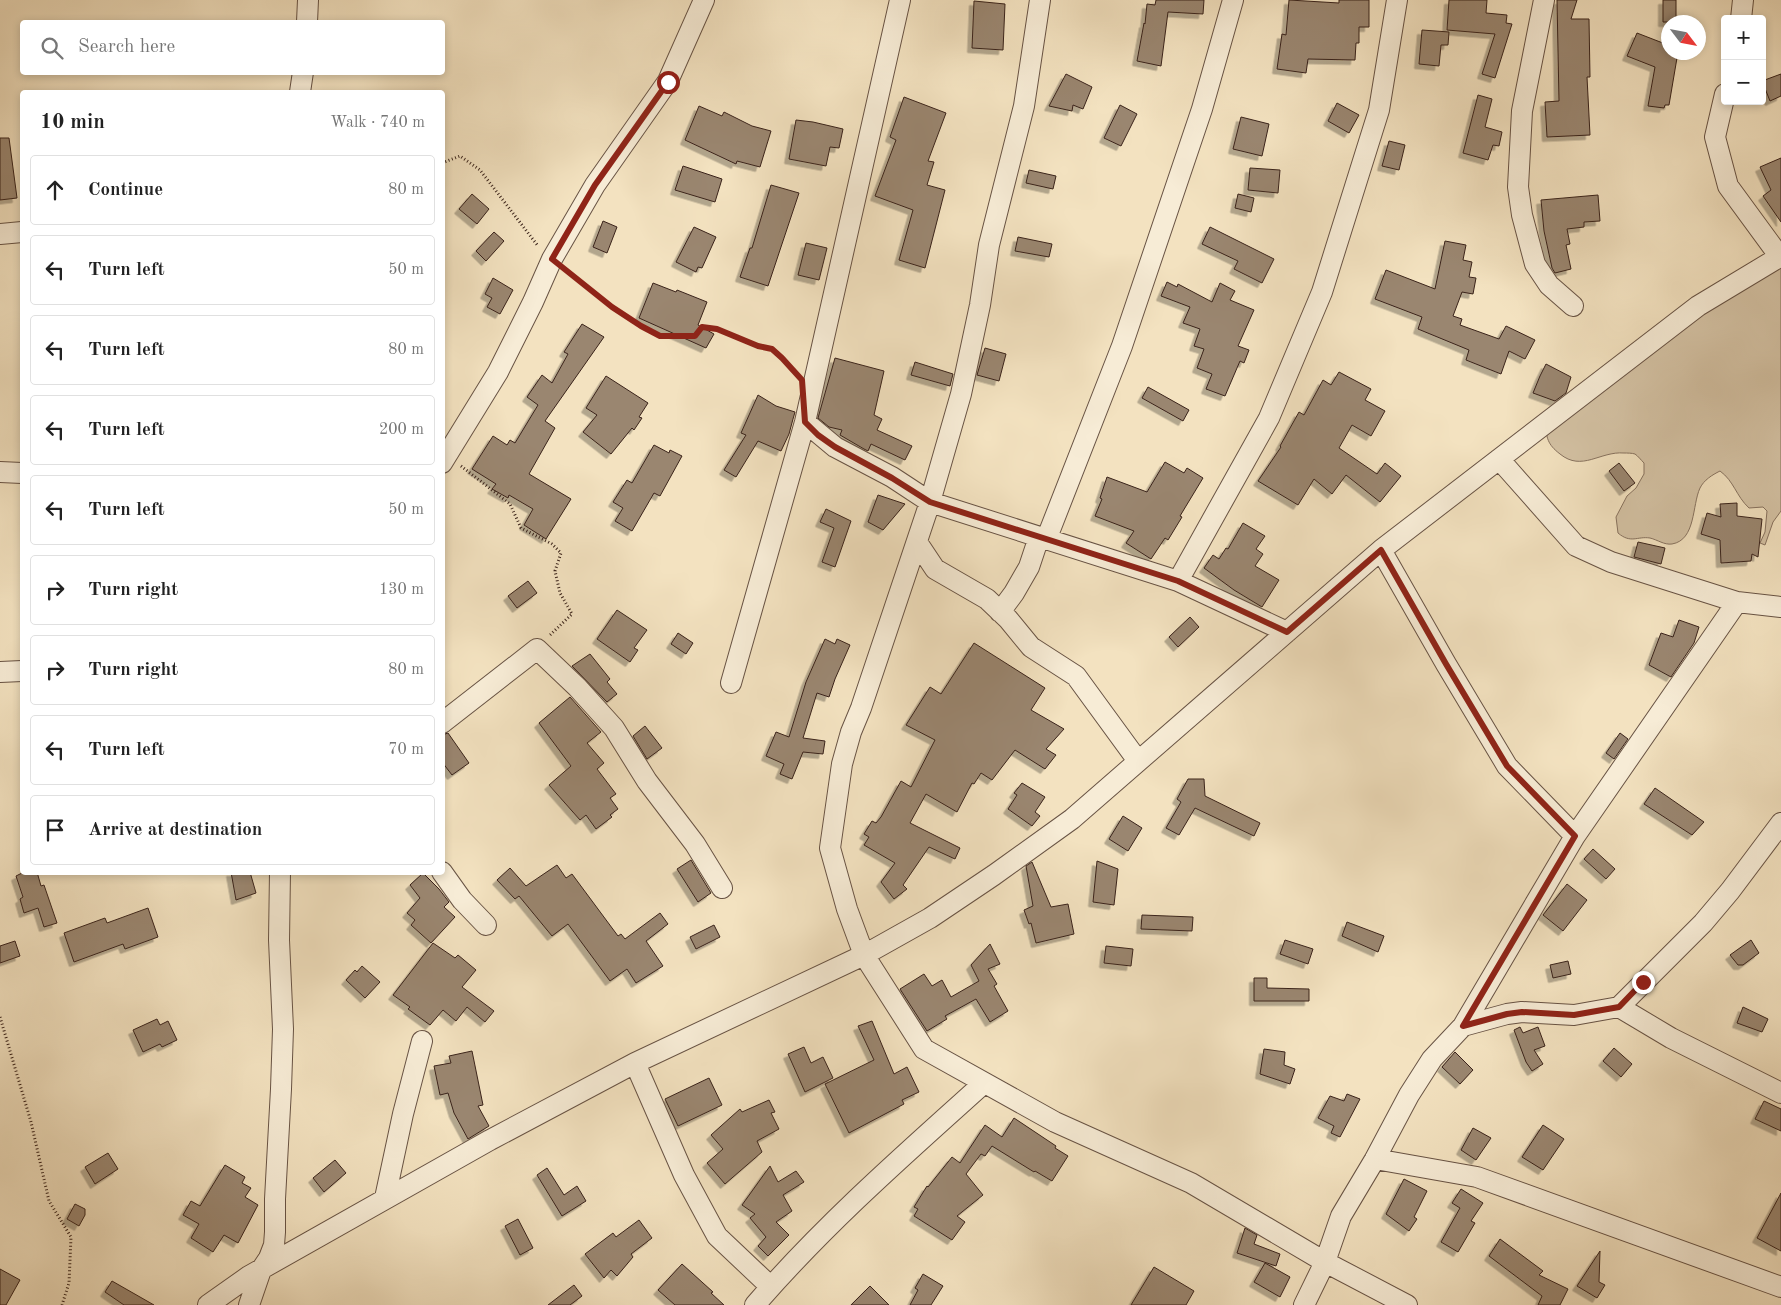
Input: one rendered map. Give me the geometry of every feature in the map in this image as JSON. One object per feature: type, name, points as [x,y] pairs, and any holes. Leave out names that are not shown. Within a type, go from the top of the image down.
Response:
[{"type":"street","points":[[307,20],[308,0]]},
{"type":"street","points":[[445,460],[498,372],[552,259],[595,185],[668,82],[704,0]]},
{"type":"street","points":[[731,683],[805,422],[900,0]]},
{"type":"street","points":[[1040,0],[1024,106],[989,245],[980,305],[961,394],[930,502],[861,708],[851,732],[842,764],[830,848],[847,909],[864,954],[924,1049],[1055,1122],[1191,1183],[1325,1262],[1408,1305]]},
{"type":"street","points":[[1000,612],[1014,593],[1043,539],[1122,346],[1202,109],[1233,0]]},
{"type":"street","points":[[1178,581],[1269,418],[1322,292],[1379,110],[1397,0]]},
{"type":"street","points":[[1544,0],[1522,111],[1518,187],[1522,215],[1535,264],[1549,285],[1573,306]]},
{"type":"street","points":[[1741,15],[1743,0]]},
{"type":"street","points":[[300,90],[303,75]]},
{"type":"street","points":[[208,1305],[249,1276],[498,1135],[635,1063],[864,954],[930,918],[994,875],[1072,818],[1381,550],[1698,306],[1781,256],[1728,186],[1715,137],[1722,105]]},
{"type":"street","points":[[0,234],[20,232]]},
{"type":"street","points":[[805,422],[818,435],[835,447],[892,478],[930,502],[1178,581],[1287,632]]},
{"type":"street","points":[[1499,459],[1576,546],[1611,562],[1736,602],[1781,606]]},
{"type":"street","points":[[0,472],[20,473]]},
{"type":"street","points":[[917,542],[935,569],[987,599],[1031,647],[1076,676],[1138,761]]},
{"type":"street","points":[[1381,550],[1507,766],[1575,836]]},
{"type":"street","points":[[1304,1305],[1325,1262],[1341,1216],[1375,1158],[1408,1095],[1432,1059],[1463,1026],[1575,836],[1736,602]]},
{"type":"street","points":[[445,721],[537,649],[577,687],[614,728],[647,781],[695,844],[722,888]]},
{"type":"street","points":[[0,672],[20,671]]},
{"type":"street","points":[[1463,1026],[1507,1014],[1522,1012],[1574,1015],[1619,1007],[1703,923],[1730,891],[1781,823]]},
{"type":"street","points":[[249,1305],[261,1270],[269,1258],[274,1245],[276,1218],[275,1199],[282,1089],[283,1029],[279,940],[280,875]]},
{"type":"street","points":[[444,875],[462,900],[486,925]]},
{"type":"street","points":[[1619,1007],[1671,1038],[1781,1094]]},
{"type":"street","points":[[385,1198],[403,1114],[422,1041]]},
{"type":"street","points":[[635,1063],[684,1175],[718,1236],[771,1287]]},
{"type":"street","points":[[755,1305],[790,1264],[899,1160],[984,1083]]},
{"type":"street","points":[[1375,1158],[1477,1177],[1781,1287]]},
{"type":"path","points":[[445,162],[460,156],[480,170],[540,248],[612,307],[641,326],[660,336],[695,336],[702,327],[717,329],[758,346],[772,349],[802,380]]},
{"type":"path","points":[[445,460],[462,467],[510,504],[521,528],[552,544],[561,553],[555,572],[560,593],[572,614],[537,649]]},
{"type":"path","points":[[0,1016],[30,1122],[49,1201],[71,1237],[69,1283],[62,1305]]},
{"type":"shaded area","points":[[1781,256],[1781,511],[1773,522],[1765,545],[1760,543],[1765,532],[1767,511],[1763,507],[1749,508],[1729,479],[1720,471],[1708,478],[1700,488],[1689,529],[1680,541],[1669,544],[1650,538],[1630,539],[1623,536],[1618,533],[1616,517],[1627,496],[1636,488],[1644,474],[1644,463],[1635,454],[1630,453],[1615,453],[1584,461],[1568,459],[1550,444],[1545,424]]},
{"type":"building","points":[[1156,0],[1204,0],[1203,14],[1168,12],[1161,66],[1137,61],[1147,4],[1155,5]]},
{"type":"building","points":[[1289,0],[1339,3],[1339,0],[1369,0],[1369,27],[1359,27],[1359,43],[1356,43],[1355,60],[1308,59],[1306,73],[1277,69],[1282,34],[1286,35]]},
{"type":"building","points":[[1449,0],[1487,0],[1486,13],[1507,15],[1506,23],[1512,24],[1495,78],[1482,74],[1495,34],[1447,30]]},
{"type":"building","points":[[1557,0],[1577,0],[1571,19],[1589,19],[1590,77],[1587,77],[1590,135],[1547,137],[1545,102],[1559,101]]},
{"type":"building","points":[[1663,0],[1676,0],[1676,15],[1663,15]]},
{"type":"building","points":[[974,1],[1005,4],[1003,50],[972,48]]},
{"type":"building","points":[[1422,30],[1449,32],[1448,45],[1441,45],[1439,66],[1419,64]]},
{"type":"building","points":[[1637,33],[1661,42],[1661,60],[1677,60],[1669,105],[1665,105],[1664,108],[1648,106],[1655,67],[1627,56]]},
{"type":"building","points":[[1066,74],[1092,87],[1083,109],[1073,105],[1072,111],[1049,106]]},
{"type":"building","points":[[1781,74],[1781,96],[1770,101],[1766,91],[1766,80]]},
{"type":"building","points":[[1478,95],[1492,99],[1485,127],[1502,132],[1499,146],[1493,145],[1488,160],[1463,153]]},
{"type":"building","points":[[904,97],[946,113],[928,161],[934,162],[927,185],[945,190],[925,268],[899,260],[913,210],[875,196],[896,140],[890,137]]},
{"type":"building","points":[[1337,103],[1359,115],[1349,133],[1328,121]]},
{"type":"building","points":[[1120,105],[1137,114],[1121,146],[1104,138]]},
{"type":"building","points":[[699,106],[722,116],[724,112],[752,126],[771,131],[760,167],[737,161],[736,164],[685,140]]},
{"type":"building","points":[[1241,117],[1269,124],[1262,156],[1233,149]]},
{"type":"building","points":[[796,120],[843,129],[839,148],[830,147],[826,166],[789,159]]},
{"type":"building","points":[[0,138],[9,138],[17,198],[0,200]]},
{"type":"building","points":[[1389,141],[1405,145],[1399,170],[1382,166]]},
{"type":"building","points":[[1781,158],[1781,222],[1763,196],[1771,190],[1760,167]]},
{"type":"building","points":[[683,166],[722,179],[715,202],[675,190]]},
{"type":"building","points":[[1250,168],[1280,170],[1278,193],[1248,190]]},
{"type":"building","points":[[1029,170],[1056,176],[1053,189],[1026,183]]},
{"type":"building","points":[[771,185],[799,193],[768,286],[740,277],[750,248],[752,248]]},
{"type":"building","points":[[472,194],[489,209],[477,224],[459,209]]},
{"type":"building","points":[[1238,194],[1254,198],[1251,212],[1235,208]]},
{"type":"building","points":[[1598,195],[1600,221],[1584,222],[1584,227],[1567,229],[1570,244],[1566,245],[1571,269],[1555,273],[1552,268],[1544,231],[1541,200]]},
{"type":"building","points":[[603,221],[617,227],[607,253],[593,247]]},
{"type":"building","points":[[694,227],[716,237],[702,268],[698,267],[696,272],[676,262]]},
{"type":"building","points":[[1210,227],[1274,259],[1262,283],[1234,269],[1238,261],[1202,244]]},
{"type":"building","points":[[494,232],[504,241],[486,261],[476,251]]},
{"type":"building","points":[[1018,237],[1052,244],[1049,257],[1015,251]]},
{"type":"building","points":[[1445,241],[1466,245],[1463,260],[1472,262],[1469,277],[1476,278],[1473,294],[1462,292],[1453,316],[1462,319],[1460,325],[1499,339],[1506,326],[1535,340],[1525,359],[1509,351],[1501,374],[1466,360],[1469,350],[1418,329],[1422,317],[1375,299],[1386,270],[1435,289]]},
{"type":"building","points":[[806,243],[827,248],[819,280],[798,275]]},
{"type":"building","points":[[493,278],[513,290],[500,314],[487,307],[492,298],[485,294]]},
{"type":"building","points":[[1167,282],[1177,287],[1178,284],[1212,302],[1220,283],[1235,291],[1230,300],[1254,310],[1238,346],[1249,350],[1244,363],[1240,361],[1225,396],[1206,389],[1212,374],[1197,368],[1204,349],[1194,346],[1200,329],[1183,323],[1190,307],[1161,296]]},
{"type":"building","points":[[653,283],[707,302],[698,325],[714,334],[706,348],[639,318]]},
{"type":"building","points":[[582,324],[604,337],[545,421],[555,428],[529,474],[571,499],[546,539],[524,525],[533,509],[509,495],[508,498],[492,489],[496,484],[472,469],[493,436],[507,445],[510,440],[515,443],[538,405],[527,397],[542,375],[552,383],[568,354],[564,352]]},
{"type":"building","points":[[985,348],[1006,354],[999,381],[977,375]]},
{"type":"building","points":[[835,358],[884,371],[874,415],[882,419],[877,430],[912,446],[905,460],[871,444],[868,451],[840,435],[842,430],[829,427],[818,418]]},
{"type":"building","points":[[915,362],[953,374],[950,386],[911,375]]},
{"type":"building","points":[[1546,364],[1571,377],[1566,393],[1555,401],[1533,393]]},
{"type":"building","points":[[1339,372],[1371,389],[1365,400],[1385,411],[1371,436],[1352,425],[1339,448],[1377,474],[1385,463],[1401,476],[1380,502],[1346,475],[1332,494],[1314,479],[1298,505],[1258,481],[1281,447],[1299,412],[1304,415],[1323,380],[1331,385]]},
{"type":"building","points":[[606,376],[648,403],[639,417],[642,418],[634,430],[632,428],[611,454],[583,432],[597,415],[586,408]]},
{"type":"building","points":[[1148,387],[1189,410],[1183,421],[1142,398]]},
{"type":"building","points":[[758,395],[776,406],[795,412],[789,434],[781,451],[758,441],[736,477],[724,470],[746,435],[741,433]]},
{"type":"building","points":[[654,445],[669,453],[670,450],[682,456],[660,496],[654,493],[632,531],[615,521],[623,508],[613,502],[627,480],[632,483]]},
{"type":"building","points":[[1165,462],[1184,473],[1187,468],[1203,478],[1168,540],[1165,538],[1151,559],[1126,543],[1134,531],[1095,516],[1102,499],[1100,498],[1107,477],[1147,492]]},
{"type":"building","points":[[1619,463],[1635,483],[1624,491],[1609,471]]},
{"type":"building","points":[[878,495],[905,504],[883,530],[868,522]]},
{"type":"building","points":[[1737,503],[1737,516],[1762,519],[1758,557],[1752,554],[1751,561],[1721,563],[1720,540],[1701,534],[1707,513],[1721,517],[1720,504]]},
{"type":"building","points":[[826,509],[851,521],[835,567],[822,562],[834,528],[820,522]]},
{"type":"building","points":[[1243,523],[1265,536],[1256,549],[1263,554],[1255,566],[1279,580],[1262,607],[1234,590],[1204,568],[1213,555],[1219,559],[1226,548],[1228,549]]},
{"type":"building","points":[[1638,542],[1665,548],[1661,564],[1634,557]]},
{"type":"building","points":[[528,581],[537,593],[517,608],[508,596]]},
{"type":"building","points":[[617,610],[647,630],[634,648],[638,650],[630,662],[597,639]]},
{"type":"building","points":[[1190,617],[1199,627],[1178,647],[1169,637]]},
{"type":"building","points":[[1679,620],[1699,627],[1694,643],[1671,677],[1649,665],[1661,633],[1673,637]]},
{"type":"building","points":[[678,633],[693,643],[686,654],[671,644]]},
{"type":"building","points":[[825,639],[835,644],[837,639],[850,645],[829,697],[817,693],[803,738],[825,741],[823,754],[803,752],[792,779],[780,774],[784,764],[766,756],[776,732],[789,737],[806,682]]},
{"type":"building","points":[[974,643],[1045,688],[1031,710],[1064,729],[1046,749],[1056,755],[1045,769],[1015,750],[992,780],[981,773],[974,784],[972,783],[957,812],[926,794],[910,823],[960,848],[955,859],[929,847],[903,885],[907,889],[894,899],[881,882],[895,863],[864,845],[869,837],[864,834],[872,821],[876,823],[881,817],[901,781],[911,787],[935,740],[906,725],[930,687],[941,694]]},
{"type":"building","points":[[590,654],[610,679],[607,682],[617,694],[607,702],[572,666]]},
{"type":"building","points":[[570,697],[601,732],[587,743],[604,763],[597,769],[616,794],[610,798],[618,809],[610,815],[612,817],[596,829],[586,815],[580,820],[549,785],[571,766],[539,723]]},
{"type":"building","points":[[645,726],[662,748],[647,759],[633,736]]},
{"type":"building","points":[[448,733],[469,763],[452,775],[445,766],[445,734]]},
{"type":"building","points":[[1620,733],[1628,739],[1614,759],[1606,753]]},
{"type":"building","points":[[1188,779],[1204,779],[1205,796],[1260,823],[1254,836],[1195,808],[1179,835],[1166,828],[1181,802],[1177,799]]},
{"type":"building","points":[[1022,783],[1045,797],[1035,812],[1040,816],[1032,826],[1008,809],[1017,795],[1014,793]]},
{"type":"building","points":[[1655,788],[1704,822],[1692,835],[1644,804]]},
{"type":"building","points":[[1123,816],[1142,828],[1128,851],[1109,839]]},
{"type":"building","points":[[1593,849],[1615,869],[1606,879],[1584,859]]},
{"type":"building","points":[[691,860],[711,893],[698,902],[677,869]]},
{"type":"building","points":[[1097,861],[1118,869],[1114,905],[1093,902]]},
{"type":"building","points":[[1032,862],[1051,907],[1068,904],[1074,934],[1036,943],[1031,923],[1029,924],[1024,910],[1033,906],[1026,866]]},
{"type":"building","points":[[557,865],[566,878],[572,874],[618,936],[621,934],[625,939],[660,913],[668,924],[646,941],[663,966],[636,983],[627,969],[610,981],[568,924],[552,936],[519,896],[515,899],[497,880],[510,868],[526,886]]},
{"type":"building","points":[[20,874],[38,875],[41,886],[44,885],[57,923],[44,927],[38,908],[24,913],[20,899],[23,897],[16,876]]},
{"type":"building","points":[[232,875],[251,875],[256,893],[236,900]]},
{"type":"building","points":[[421,875],[425,875],[449,902],[444,907],[455,917],[431,943],[411,925],[415,920],[407,913],[420,898],[410,885]]},
{"type":"building","points":[[1567,884],[1587,900],[1563,931],[1543,915]]},
{"type":"building","points":[[148,908],[158,937],[125,949],[123,944],[74,962],[64,933],[105,918],[107,923]]},
{"type":"building","points":[[1142,915],[1193,917],[1192,931],[1141,929]]},
{"type":"building","points":[[1347,922],[1384,936],[1378,952],[1342,936]]},
{"type":"building","points":[[714,925],[720,937],[696,949],[690,937]]},
{"type":"building","points":[[1285,940],[1313,949],[1308,964],[1280,954]]},
{"type":"building","points":[[1751,940],[1759,953],[1743,965],[1738,965],[1730,955]]},
{"type":"building","points":[[15,941],[20,956],[0,963],[0,946]]},
{"type":"building","points":[[433,943],[455,958],[458,955],[476,970],[462,987],[494,1011],[485,1022],[467,1007],[456,1021],[443,1010],[430,1025],[393,995]]},
{"type":"building","points":[[990,944],[1000,964],[988,969],[997,984],[994,986],[1008,1011],[990,1022],[976,999],[945,1016],[947,1019],[927,1031],[900,989],[924,974],[932,986],[942,980],[951,997],[979,981],[971,965]]},
{"type":"building","points":[[1106,946],[1133,949],[1131,966],[1104,963]]},
{"type":"building","points":[[1568,961],[1571,974],[1553,978],[1550,965]]},
{"type":"building","points":[[362,966],[380,982],[365,998],[346,980],[355,970],[357,972]]},
{"type":"building","points":[[1254,978],[1267,978],[1267,988],[1309,989],[1309,1001],[1254,1001]]},
{"type":"building","points":[[1743,1007],[1768,1019],[1762,1032],[1737,1023]]},
{"type":"building","points":[[157,1019],[160,1025],[168,1021],[177,1040],[162,1047],[160,1044],[143,1052],[133,1030]]},
{"type":"building","points":[[872,1021],[894,1074],[907,1067],[919,1092],[902,1100],[904,1104],[849,1133],[825,1084],[874,1060],[858,1026]]},
{"type":"building","points":[[1520,1027],[1523,1033],[1538,1027],[1545,1046],[1534,1050],[1543,1064],[1532,1071],[1526,1062],[1514,1030]]},
{"type":"building","points":[[804,1047],[811,1063],[823,1057],[833,1078],[805,1092],[788,1054]]},
{"type":"building","points":[[1614,1048],[1632,1064],[1621,1077],[1603,1061]]},
{"type":"building","points":[[1264,1049],[1285,1052],[1284,1065],[1295,1069],[1290,1084],[1260,1074]]},
{"type":"building","points":[[472,1051],[483,1105],[478,1106],[489,1126],[468,1139],[454,1113],[448,1093],[440,1095],[434,1066],[451,1063],[449,1056]]},
{"type":"building","points":[[1455,1052],[1473,1070],[1460,1084],[1442,1067]]},
{"type":"building","points":[[709,1078],[722,1105],[678,1126],[665,1099]]},
{"type":"building","points":[[1347,1094],[1360,1099],[1340,1137],[1331,1133],[1334,1126],[1318,1118],[1330,1096],[1344,1101]]},
{"type":"building","points":[[769,1100],[775,1112],[771,1113],[779,1129],[757,1141],[762,1152],[725,1184],[707,1163],[723,1149],[711,1135],[740,1109],[742,1112]]},
{"type":"building","points":[[1764,1101],[1781,1109],[1781,1131],[1755,1119]]},
{"type":"building","points":[[1014,1118],[1068,1156],[1052,1181],[992,1146],[985,1156],[981,1154],[966,1174],[983,1195],[957,1216],[965,1222],[952,1240],[914,1216],[918,1209],[914,1207],[927,1186],[952,1157],[960,1163],[985,1125],[1002,1137]]},
{"type":"building","points":[[1543,1125],[1564,1139],[1543,1170],[1522,1157]]},
{"type":"building","points":[[1473,1128],[1491,1138],[1476,1160],[1461,1150]]},
{"type":"building","points":[[108,1153],[118,1169],[95,1184],[85,1167]]},
{"type":"building","points":[[335,1160],[346,1173],[324,1192],[313,1178]]},
{"type":"building","points":[[225,1165],[245,1177],[242,1183],[251,1188],[245,1197],[258,1205],[238,1243],[224,1235],[213,1252],[191,1238],[199,1224],[183,1215],[191,1201],[200,1206]]},
{"type":"building","points":[[770,1166],[778,1182],[796,1171],[804,1182],[783,1195],[792,1211],[776,1222],[789,1235],[768,1256],[758,1246],[766,1237],[750,1218],[755,1214],[742,1205]]},
{"type":"building","points":[[547,1168],[564,1195],[577,1186],[586,1201],[562,1216],[537,1175]]},
{"type":"building","points":[[1404,1179],[1427,1191],[1414,1217],[1417,1219],[1409,1231],[1386,1214]]},
{"type":"building","points":[[1461,1189],[1483,1203],[1471,1221],[1475,1223],[1458,1252],[1441,1242],[1460,1208],[1452,1203]]},
{"type":"building","points":[[1781,1193],[1781,1251],[1757,1238]]},
{"type":"building","points":[[75,1204],[85,1209],[85,1215],[79,1226],[67,1219]]},
{"type":"building","points":[[518,1219],[533,1248],[520,1255],[505,1226]]},
{"type":"building","points":[[639,1220],[652,1238],[631,1254],[633,1257],[617,1276],[611,1270],[604,1278],[585,1254],[613,1233],[616,1237]]},
{"type":"building","points":[[1245,1228],[1257,1235],[1254,1244],[1280,1254],[1276,1266],[1237,1253]]},
{"type":"building","points":[[1500,1239],[1543,1271],[1539,1275],[1568,1289],[1560,1305],[1538,1305],[1542,1296],[1489,1256]]},
{"type":"building","points":[[1600,1251],[1599,1282],[1605,1285],[1597,1298],[1577,1286]]},
{"type":"building","points":[[1265,1263],[1290,1277],[1280,1297],[1254,1282]]},
{"type":"building","points":[[682,1264],[713,1292],[711,1293],[724,1305],[675,1305],[658,1290]]},
{"type":"building","points":[[1154,1267],[1194,1291],[1186,1305],[1131,1305]]},
{"type":"building","points":[[0,1269],[20,1280],[6,1305],[0,1305]]},
{"type":"building","points":[[923,1274],[943,1286],[931,1305],[910,1305],[918,1290],[915,1288]]},
{"type":"building","points":[[112,1281],[154,1305],[124,1305],[105,1292]]},
{"type":"building","points":[[574,1285],[582,1296],[570,1305],[548,1305]]},
{"type":"building","points":[[870,1286],[889,1305],[851,1305]]},
{"type":"route","points":[[668,82],[595,185],[552,259],[612,307],[660,336],[695,336],[702,327],[717,329],[758,346],[772,349],[802,380],[805,422],[818,435],[835,447],[873,466],[930,502],[1178,581],[1287,632],[1381,550],[1507,766],[1575,836],[1463,1026],[1507,1014],[1522,1012],[1574,1015],[1619,1007],[1643,982]]}]
